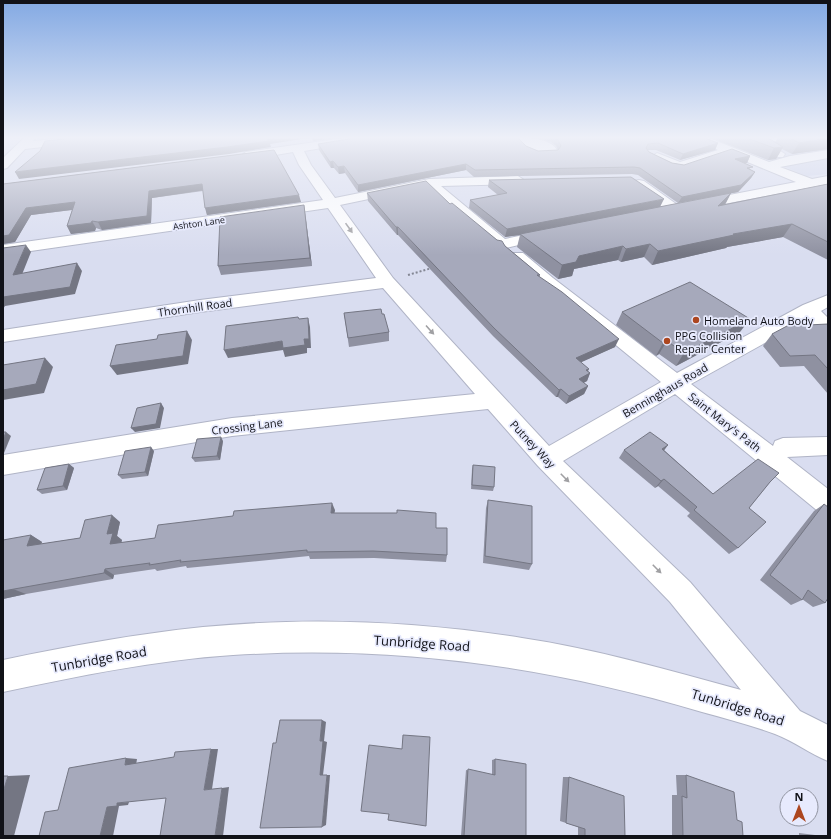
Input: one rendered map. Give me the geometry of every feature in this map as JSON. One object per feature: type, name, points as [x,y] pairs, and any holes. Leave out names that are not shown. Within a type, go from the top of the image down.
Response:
[{"type":"street","name":"Putney Way","points":[[315,177],[387,282],[546,459],[680,592],[788,722]]},
{"type":"street","points":[[795,177],[828,191]]},
{"type":"street","points":[[630,179],[674,210]]},
{"type":"street","name":"Ashton Lane","points":[[3,250],[332,203],[429,183],[530,180]]},
{"type":"street","points":[[653,214],[828,180]]},
{"type":"street","name":"Saint Mary's Path","points":[[429,183],[547,282],[828,504]]},
{"type":"street","points":[[506,247],[563,231]]},
{"type":"street","name":"Thornhill Road","points":[[3,336],[200,306],[387,282]]},
{"type":"street","name":"Benninghaus Road","points":[[546,459],[676,383],[809,309],[828,300]]},
{"type":"street","points":[[809,309],[828,329]]},
{"type":"street","name":"Crossing Lane","points":[[3,465],[232,427],[493,400]]},
{"type":"street","points":[[783,448],[828,446]]},
{"type":"street","name":"Tunbridge Road","points":[[3,676],[127,653],[233,640],[314,638],[437,641],[532,654],[642,677],[788,722],[828,744]]},
{"type":"path","points":[[417,272],[438,266]]},
{"type":"building","points":[[58,177],[289,177],[299,195],[205,208],[202,184],[149,191],[147,216],[98,222],[92,221],[91,223],[67,226],[75,202],[26,208],[9,235],[3,236],[3,184]]},
{"type":"building","points":[[352,177],[398,177],[358,185]]},
{"type":"building","points":[[631,177],[664,199],[507,229],[470,200],[507,193],[489,180]]},
{"type":"building","points":[[653,177],[749,177],[741,185],[682,197]]},
{"type":"building","points":[[426,181],[450,204],[452,203],[497,240],[502,241],[505,246],[540,275],[537,275],[562,292],[619,339],[576,358],[589,369],[586,370],[590,373],[579,379],[588,386],[569,396],[561,389],[559,390],[494,328],[398,227],[396,227],[367,193]]},
{"type":"building","points":[[828,184],[828,242],[792,224],[733,234],[734,235],[658,251],[650,244],[626,249],[623,246],[579,256],[576,262],[562,265],[520,234],[731,193],[718,206]]},
{"type":"building","points":[[304,205],[310,258],[218,266],[220,217]]},
{"type":"building","points":[[26,245],[13,275],[77,263],[70,287],[3,297],[3,248]]},
{"type":"building","points":[[690,282],[750,319],[684,353],[667,341],[663,343],[622,312]]},
{"type":"building","points":[[381,309],[389,332],[348,338],[344,313]]},
{"type":"building","points":[[298,317],[299,319],[308,318],[309,339],[304,339],[305,345],[283,348],[282,341],[224,350],[226,326]]},
{"type":"building","points":[[828,324],[828,369],[815,355],[790,356],[772,334],[787,326]]},
{"type":"building","points":[[187,331],[183,356],[110,366],[116,345],[157,339],[158,335]]},
{"type":"building","points":[[45,358],[36,384],[3,390],[3,365]]},
{"type":"building","points":[[161,403],[156,424],[131,428],[137,408]]},
{"type":"building","points":[[3,432],[6,432],[3,440]]},
{"type":"building","points":[[650,432],[668,445],[662,449],[713,494],[758,459],[779,473],[749,508],[766,522],[738,548],[694,510],[697,507],[664,479],[661,481],[624,450]]},
{"type":"building","points":[[221,437],[217,456],[192,458],[197,439]]},
{"type":"building","points":[[151,447],[145,472],[118,475],[125,451]]},
{"type":"building","points":[[69,464],[63,486],[37,490],[45,468]]},
{"type":"building","points":[[473,465],[495,467],[494,487],[472,485]]},
{"type":"building","points":[[488,500],[532,506],[532,564],[485,556]]},
{"type":"building","points":[[332,503],[331,513],[397,513],[397,510],[436,513],[436,528],[447,528],[447,555],[373,551],[307,552],[307,550],[180,562],[181,560],[149,565],[150,563],[105,569],[104,573],[3,591],[3,540],[31,535],[27,546],[80,538],[85,520],[112,515],[107,534],[113,533],[110,544],[155,538],[158,525],[233,516],[234,511]]},
{"type":"building","points":[[824,504],[828,507],[828,598],[825,603],[808,590],[802,600],[770,575]]},
{"type":"building","points":[[280,720],[322,720],[320,741],[323,741],[320,775],[327,775],[322,827],[260,828],[273,743],[276,743]]},
{"type":"building","points":[[403,735],[430,737],[426,826],[388,820],[389,814],[361,811],[369,745],[402,749]]},
{"type":"building","points":[[211,749],[204,790],[222,788],[215,836],[160,836],[166,798],[117,803],[117,806],[107,807],[100,836],[39,836],[45,812],[58,810],[69,768],[126,758],[125,765],[174,757],[175,752]]},
{"type":"building","points":[[495,759],[526,764],[526,836],[464,836],[468,769],[495,775]]},
{"type":"building","points":[[686,775],[734,792],[737,820],[742,822],[743,836],[683,836],[682,796],[687,798]]},
{"type":"building","points":[[3,776],[8,776],[3,792]]},
{"type":"building","points":[[569,777],[624,796],[625,836],[585,836],[585,829],[566,823]]},
{"type":"place","name":"Homeland Auto Body","points":[[696,320]]},
{"type":"place","name":"PPG Collision Repair Center","points":[[667,341]]}]
